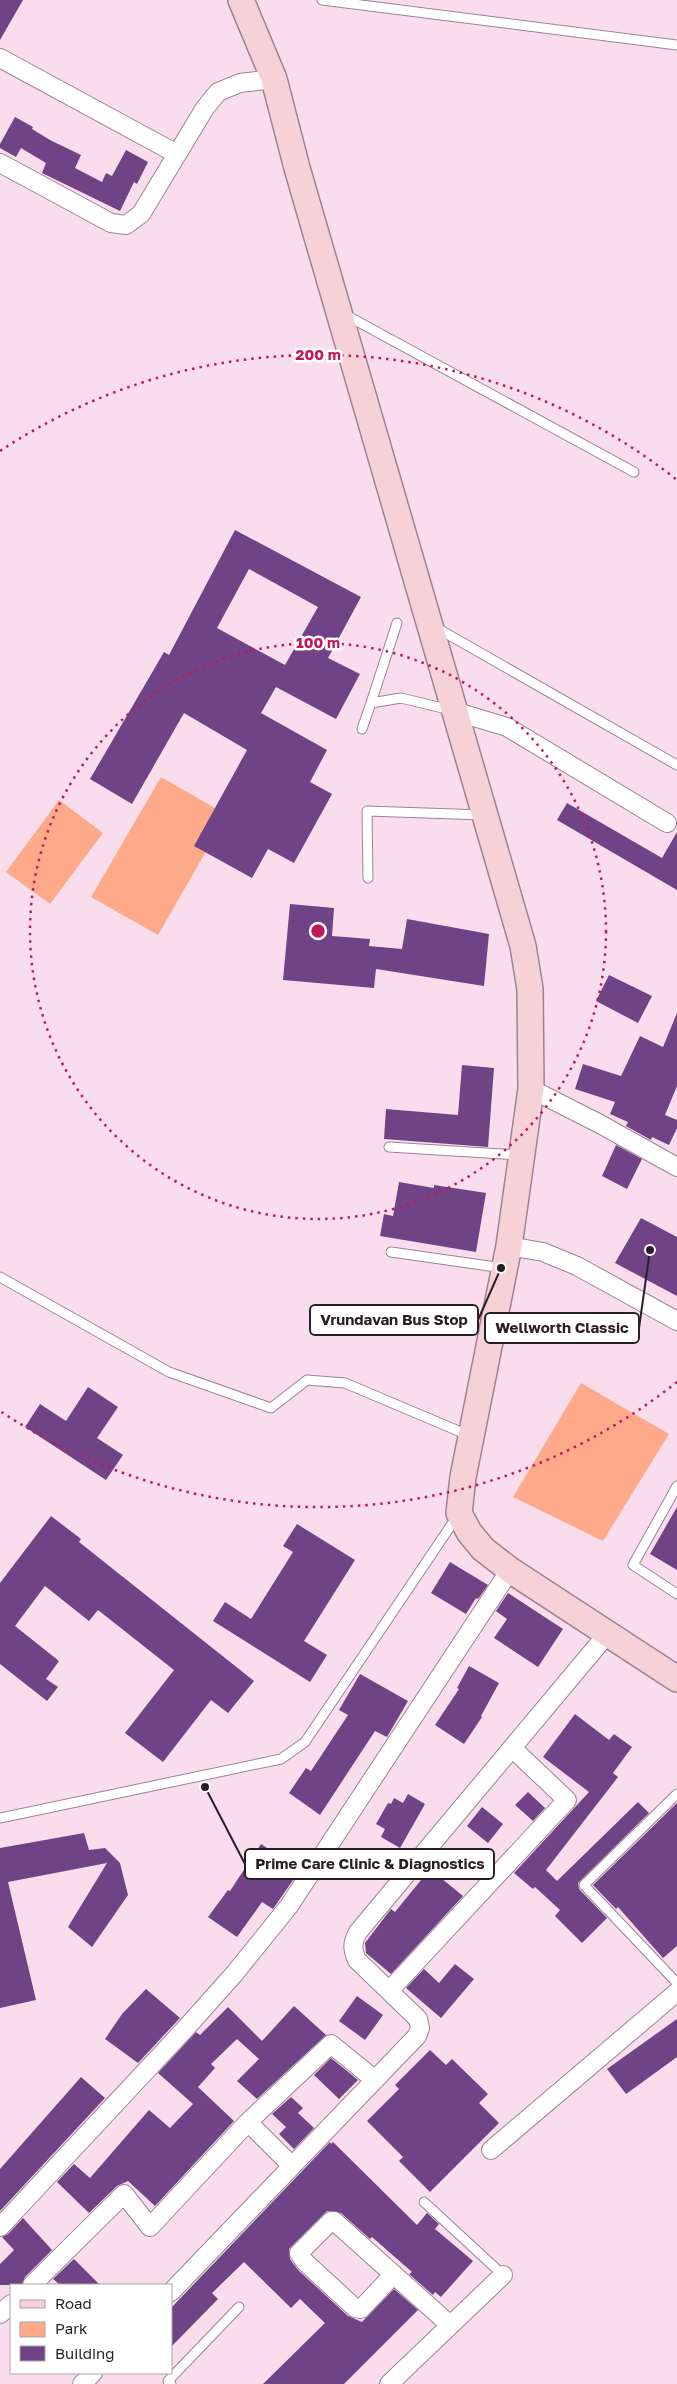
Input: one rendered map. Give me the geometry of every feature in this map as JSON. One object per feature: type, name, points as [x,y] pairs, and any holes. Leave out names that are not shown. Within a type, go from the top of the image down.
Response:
[{"type":"street","points":[[241,0],[274,79],[454,711],[524,946],[530,989],[530,1090],[507,1257],[463,1477],[459,1513],[469,1532],[483,1549],[510,1570],[677,1679]]},
{"type":"street","points":[[0,58],[177,154]]},
{"type":"street","points":[[0,163],[111,223],[126,225],[141,214],[205,108],[218,92],[240,83],[274,79]]},
{"type":"street","points":[[454,711],[507,727],[667,823]]},
{"type":"street","points":[[530,1090],[600,1124],[677,1167]]},
{"type":"street","points":[[507,1257],[544,1252],[577,1266],[677,1321]]},
{"type":"street","points":[[0,2227],[186,2028],[235,1973],[289,1906],[510,1570]]},
{"type":"street","points":[[172,2291],[412,2042],[420,2028],[418,2019],[358,1960],[352,1950],[354,1940],[358,1932],[608,1634]]},
{"type":"street","points":[[389,1991],[567,1800],[512,1748]]},
{"type":"street","points":[[491,2150],[677,1992]]},
{"type":"street","points":[[33,2284],[124,2194],[150,2227],[248,2122],[331,2044],[375,2080]]},
{"type":"street","points":[[248,2122],[292,2166]]},
{"type":"street","points":[[393,2275],[360,2309],[355,2308],[305,2262],[299,2253],[331,2221],[334,2222],[450,2325]]},
{"type":"street","points":[[389,2384],[503,2275]]},
{"type":"street","points":[[0,2314],[10,2305]]},
{"type":"street","points":[[82,2384],[92,2374]]},
{"type":"lane","points":[[322,0],[677,45]]},
{"type":"lane","points":[[339,312],[634,472]]},
{"type":"lane","points":[[362,729],[397,623]]},
{"type":"lane","points":[[429,623],[677,765]]},
{"type":"lane","points":[[371,703],[401,698],[454,711]]},
{"type":"lane","points":[[368,878],[367,811],[484,815]]},
{"type":"lane","points":[[390,1147],[522,1155]]},
{"type":"lane","points":[[391,1252],[507,1257]]},
{"type":"lane","points":[[0,1277],[169,1372],[271,1408],[307,1380],[345,1383],[471,1436]]},
{"type":"lane","points":[[677,1486],[633,1565],[677,1594]]},
{"type":"lane","points":[[0,1818],[280,1759],[305,1742],[459,1513]]},
{"type":"lane","points":[[677,1794],[584,1886],[677,1983]]},
{"type":"lane","points":[[424,2202],[503,2275]]},
{"type":"lane","points":[[172,2384],[168,2381],[239,2307]]},
{"type":"green space","points":[[161,777],[227,815],[158,935],[91,897]]},
{"type":"green space","points":[[59,800],[103,833],[50,904],[6,872]]},
{"type":"green space","points":[[581,1383],[669,1434],[603,1541],[513,1497]]},
{"type":"building","points":[[0,0],[23,0],[0,40]]},
{"type":"building","points":[[15,117],[33,127],[32,129],[50,140],[81,155],[75,168],[102,182],[106,173],[112,176],[126,150],[148,162],[137,184],[134,182],[120,211],[42,173],[46,163],[21,148],[16,157],[0,148],[0,144]]},
{"type":"building","points":[[235,530],[361,597],[328,658],[360,674],[336,719],[276,687],[261,713],[327,750],[310,782],[332,794],[294,863],[268,849],[252,878],[194,846],[247,750],[184,713],[132,804],[90,779],[164,652],[169,655]],"holes":[[[249,569],[318,607],[285,665],[217,628]]]},
{"type":"building","points":[[567,803],[662,858],[677,832],[677,890],[557,820]]},
{"type":"building","points":[[290,904],[334,908],[332,936],[370,939],[369,946],[402,949],[407,919],[489,934],[484,986],[376,969],[374,988],[283,980]]},
{"type":"building","points":[[609,975],[652,996],[638,1023],[596,1001]]},
{"type":"building","points":[[677,1013],[677,1086],[665,1115],[677,1120],[677,1128],[669,1145],[652,1137],[651,1140],[626,1126],[628,1122],[610,1114],[615,1102],[575,1089],[583,1064],[621,1076],[640,1036],[663,1047]]},
{"type":"building","points":[[462,1065],[494,1068],[488,1147],[384,1139],[386,1109],[458,1115]]},
{"type":"building","points":[[616,1145],[642,1159],[627,1189],[602,1176]]},
{"type":"building","points":[[399,1182],[434,1188],[434,1185],[486,1193],[476,1252],[380,1236],[384,1214],[393,1216]]},
{"type":"building","points":[[641,1218],[677,1237],[677,1296],[615,1263]]},
{"type":"building","points":[[88,1387],[118,1407],[97,1438],[123,1455],[106,1480],[25,1427],[40,1404],[66,1421]]},
{"type":"building","points":[[677,1507],[677,1570],[650,1554]]},
{"type":"building","points":[[51,1516],[81,1539],[79,1542],[254,1681],[228,1713],[211,1700],[163,1762],[125,1733],[174,1670],[98,1610],[89,1621],[45,1586],[15,1626],[59,1661],[46,1679],[58,1687],[47,1701],[0,1664],[0,1583]]},
{"type":"building","points":[[297,1524],[355,1560],[304,1641],[327,1655],[310,1682],[213,1621],[225,1602],[251,1619],[293,1552],[283,1546]]},
{"type":"building","points":[[450,1562],[488,1585],[478,1599],[476,1598],[466,1614],[431,1593]]},
{"type":"building","points":[[508,1593],[563,1629],[538,1667],[494,1638],[507,1619],[496,1611]]},
{"type":"building","points":[[469,1666],[499,1683],[482,1717],[464,1744],[435,1725],[459,1689],[457,1688]]},
{"type":"building","points":[[360,1674],[408,1701],[387,1737],[375,1731],[320,1815],[289,1793],[306,1768],[311,1771],[348,1715],[339,1710]]},
{"type":"building","points":[[575,1714],[609,1740],[614,1734],[632,1747],[613,1773],[618,1777],[546,1870],[557,1881],[638,1802],[649,1813],[578,1883],[579,1889],[607,1918],[582,1943],[555,1916],[560,1910],[535,1887],[533,1889],[514,1873],[589,1792],[543,1757]]},
{"type":"building","points":[[528,1792],[545,1808],[533,1821],[515,1805]]},
{"type":"building","points":[[408,1794],[425,1804],[400,1848],[381,1837],[385,1829],[376,1824],[388,1803],[391,1804],[394,1798],[403,1803]]},
{"type":"building","points":[[677,1803],[677,1946],[663,1958],[618,1907],[616,1909],[593,1885]]},
{"type":"building","points":[[482,1807],[503,1824],[488,1843],[467,1826]]},
{"type":"building","points":[[84,1833],[89,1850],[105,1848],[120,1863],[128,1895],[92,1947],[68,1927],[107,1863],[8,1882],[36,2000],[0,2008],[0,1848]]},
{"type":"building","points":[[261,1844],[300,1870],[273,1909],[262,1902],[237,1937],[208,1917],[228,1890],[230,1891]]},
{"type":"building","points":[[430,1869],[463,1896],[391,1974],[366,1953],[365,1943],[391,1909],[395,1912]]},
{"type":"building","points":[[455,1964],[474,1979],[441,2018],[406,1988],[424,1969],[439,1983]]},
{"type":"building","points":[[146,1989],[180,2018],[138,2063],[105,2039],[122,2014]]},
{"type":"building","points":[[357,1996],[383,2015],[365,2040],[339,2021]]},
{"type":"building","points":[[294,2006],[326,2035],[257,2099],[237,2081],[259,2059],[237,2039],[211,2064],[215,2068],[198,2087],[234,2121],[155,2206],[128,2181],[117,2186],[89,2213],[57,2182],[74,2164],[90,2178],[149,2110],[170,2128],[193,2104],[158,2073],[196,2032],[200,2035],[228,2007],[262,2041]]},
{"type":"building","points":[[677,2019],[677,2057],[626,2094],[607,2069]]},
{"type":"building","points":[[430,2050],[446,2065],[452,2059],[488,2094],[479,2103],[499,2123],[430,2192],[399,2161],[403,2157],[367,2121],[399,2089],[395,2085]]},
{"type":"building","points":[[331,2058],[358,2080],[339,2099],[314,2075]]},
{"type":"building","points":[[81,2077],[105,2098],[0,2211],[0,2169]]},
{"type":"building","points":[[291,2097],[303,2108],[298,2113],[314,2128],[294,2149],[279,2134],[286,2127],[272,2114]]},
{"type":"building","points":[[330,2142],[331,2144],[333,2142],[417,2225],[427,2213],[439,2224],[435,2229],[473,2261],[441,2297],[435,2292],[433,2295],[409,2274],[412,2272],[372,2237],[370,2239],[341,2213],[327,2211],[289,2249],[290,2259],[298,2270],[348,2316],[362,2322],[394,2289],[418,2310],[344,2384],[263,2384],[325,2323],[300,2299],[291,2308],[244,2262],[212,2293],[218,2299],[172,2346],[172,2307]]},
{"type":"building","points":[[23,2218],[52,2250],[25,2277],[22,2284],[0,2285],[0,2264],[14,2250],[2,2237],[8,2234]]},
{"type":"building","points":[[74,2259],[99,2284],[59,2284],[53,2279]]},
{"type":"place","name":"Wellworth Classic","points":[[650,1250]]},
{"type":"place","name":"Vrundavan Bus Stop","points":[[501,1268]]},
{"type":"place","name":"Prime Care Clinic & Diagnostics","points":[[205,1787]]}]
